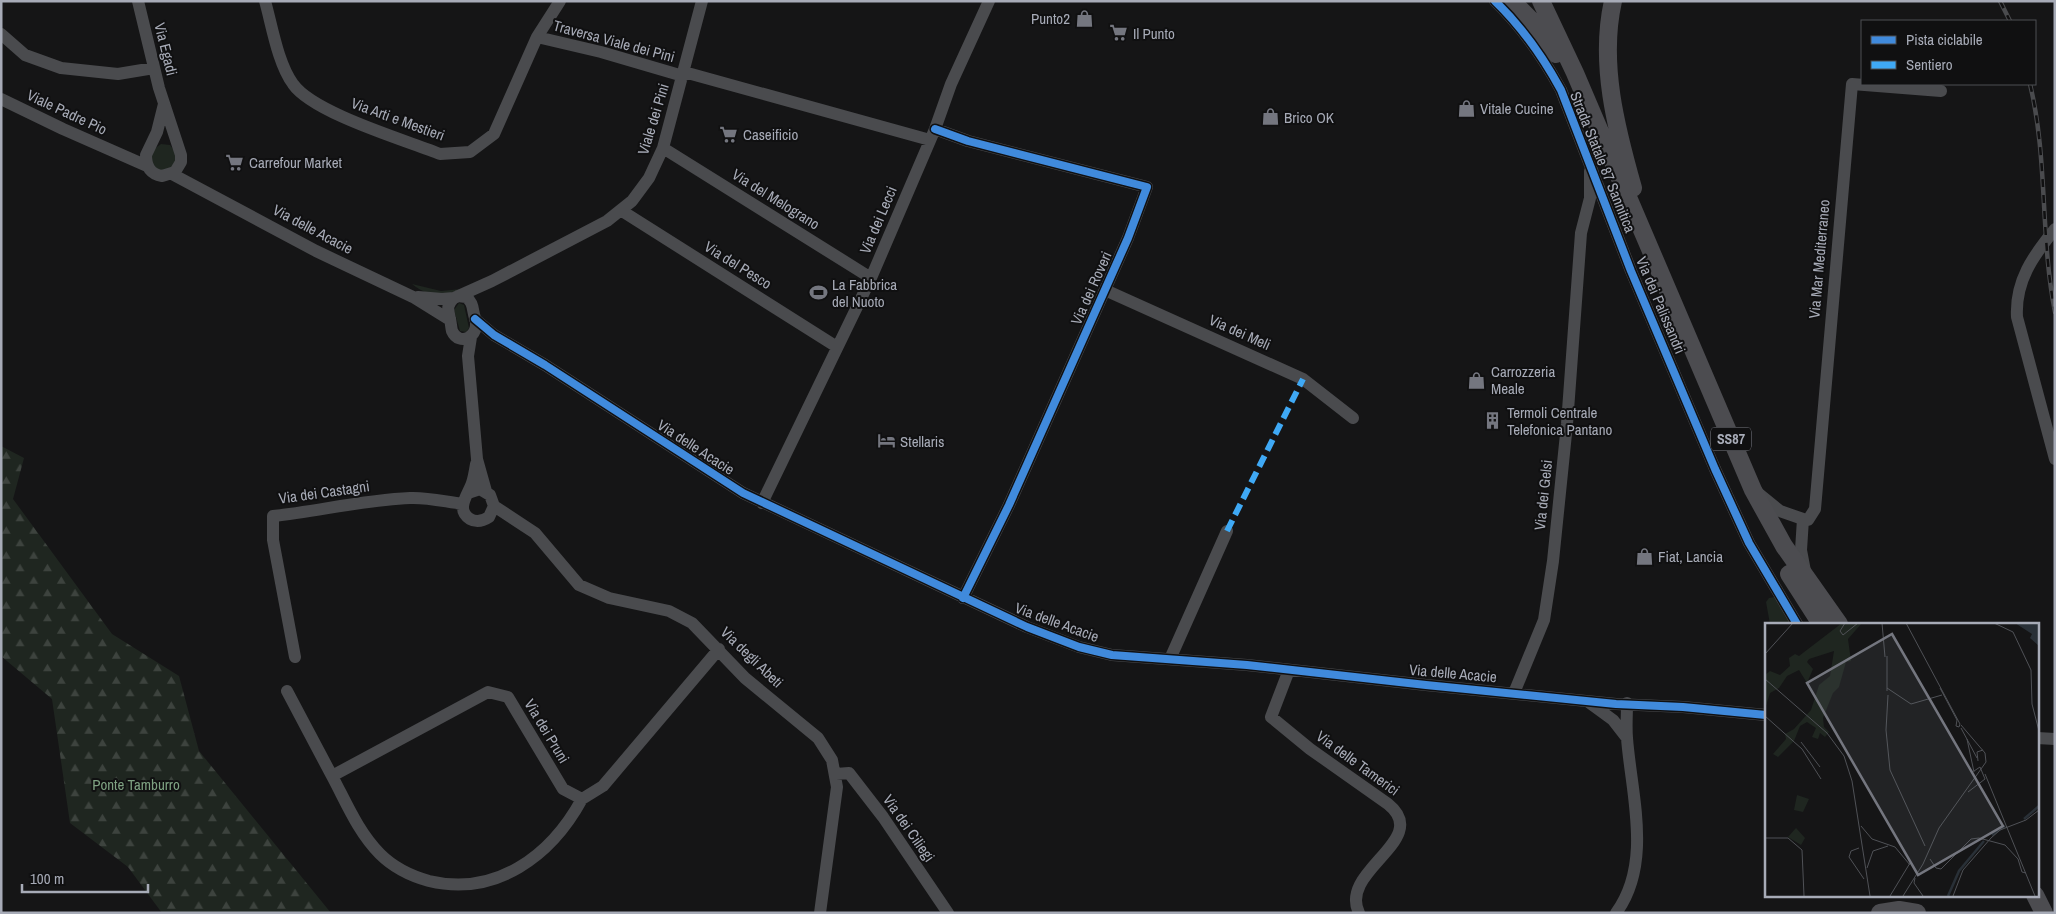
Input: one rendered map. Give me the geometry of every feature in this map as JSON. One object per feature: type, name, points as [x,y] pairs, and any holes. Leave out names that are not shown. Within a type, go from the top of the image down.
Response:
[{"type":"highway","points":[[1512,1],[1552,47],[1568,77]]},
{"type":"highway","points":[[1542,1],[1568,77]]},
{"type":"highway","points":[[1612,1],[1608,39],[1612,96],[1624,156],[1646,228],[1648,241]]},
{"type":"highway","name":"SS87","points":[[1550,22],[1575,73],[1640,230],[1648,241]]},
{"type":"highway","name":"Strada Statale 87 Sannitica","points":[[1568,77],[1736,479],[1764,534],[1820,623]]},
{"type":"highway","name":"Strada Statale 87 Sannitica","points":[[1648,241],[1753,490],[1772,526],[1807,581],[1838,623]]},
{"type":"highway","points":[[1880,913],[1899,910],[1917,913]]},
{"type":"street","name":"Via Egadi","points":[[138,1],[154,68],[181,162]]},
{"type":"street","name":"Via Arti e Mestieri","points":[[265,1],[286,71],[299,92],[317,106],[440,154],[470,152],[494,134],[537,38],[560,1]]},
{"type":"street","name":"Viale dei Pini","points":[[456,297],[492,281],[607,221],[622,210],[650,178],[664,148],[702,1]]},
{"type":"street","name":"Via dei Lecci","points":[[762,502],[871,278],[933,135],[951,84],[989,1]]},
{"type":"street","name":"Via dei Palissandri","points":[[1495,1],[1527,36],[1546,63],[1561,90],[1631,271],[1715,469],[1749,543],[1796,623]]},
{"type":"street","points":[[1,34],[25,55],[61,68],[118,74],[154,68]]},
{"type":"street","name":"Traversa Viale dei Pini","points":[[537,38],[601,52],[933,135]]},
{"type":"street","name":"Via Mar Mediterraneo","points":[[1803,519],[1808,520],[1815,510],[1852,84],[1861,85]]},
{"type":"street","name":"Via Mar Mediterraneo","points":[[1865,85],[1941,91]]},
{"type":"street","name":"Viale Padre Pio","points":[[1,99],[147,166]]},
{"type":"street","points":[[164,104],[146,155],[147,166],[158,176],[172,174],[181,162]]},
{"type":"street","name":"Via dei Roveri","points":[[933,135],[968,141],[1147,187],[1128,238],[1010,505],[963,598]]},
{"type":"street","points":[[120,155],[134,154],[165,141],[178,148]]},
{"type":"street","name":"Via dei Gelsi","points":[[1514,693],[1544,620],[1553,561],[1567,424],[1581,233],[1590,198],[1590,172],[1584,147]]},
{"type":"street","name":"Via del Melograno","points":[[664,148],[871,278]]},
{"type":"street","name":"Via delle Acacie","points":[[181,162],[187,174],[199,186]]},
{"type":"street","name":"Via delle Acacie","points":[[172,174],[199,186],[316,251],[413,297],[450,320]]},
{"type":"street","name":"Via del Pesco","points":[[622,210],[837,347]]},
{"type":"street","points":[[2055,230],[2037,251],[2024,273],[2016,303],[2019,326],[2055,459]]},
{"type":"street","name":"Viale dei Pini","points":[[474,312],[476,299],[492,281]]},
{"type":"street","name":"Via dei Meli","points":[[1105,290],[1303,379],[1353,418]]},
{"type":"street","name":"Via delle Acacie","points":[[413,297],[436,299],[456,297]]},
{"type":"street","points":[[456,297],[466,297],[474,312],[477,326],[468,336],[453,333],[448,308],[456,297]]},
{"type":"street","name":"Via delle Acacie","points":[[474,312],[494,335],[545,364],[710,474],[762,502],[963,598],[1027,627],[1079,647],[1112,655],[1288,670],[1622,704],[1642,704],[1765,715]]},
{"type":"street","name":"Via delle Acacie","points":[[468,336],[494,335]]},
{"type":"street","name":"Via degli Abeti","points":[[468,336],[477,459],[486,491],[492,497],[492,512],[510,518],[534,533],[579,585],[599,596],[644,604],[682,616],[692,623],[746,678],[818,738],[832,760],[836,774],[830,846],[820,913]]},
{"type":"street","name":"Via degli Abeti","points":[[465,499],[477,459]]},
{"type":"street","points":[[486,491],[476,490],[465,499],[465,513],[472,520],[480,521],[492,512]]},
{"type":"street","points":[[1753,490],[1780,511],[1803,519],[1801,550],[1807,581]]},
{"type":"street","name":"Via dei Castagni","points":[[295,657],[272,540],[273,516],[302,513],[347,504],[412,498],[465,499]]},
{"type":"street","points":[[1170,659],[1227,530]]},
{"type":"street","points":[[287,691],[358,825],[380,855],[394,866],[418,878],[440,883],[464,885],[490,881],[514,871],[550,842],[575,812],[582,799],[603,786],[719,649]]},
{"type":"street","name":"Via delle Tamerici","points":[[1288,670],[1271,717],[1310,749],[1398,811],[1402,822],[1399,834],[1359,884],[1356,907],[1359,913]]},
{"type":"street","name":"Via dei Pruni","points":[[332,776],[488,692],[508,697],[564,789],[582,799]]},
{"type":"street","points":[[1585,700],[1613,720],[1627,738]]},
{"type":"street","points":[[1613,720],[1622,704]]},
{"type":"street","points":[[1616,913],[1621,906],[1630,882],[1637,830],[1635,794],[1622,704]]},
{"type":"street","points":[[1627,738],[1642,704]]},
{"type":"street","points":[[2038,738],[2055,739]]},
{"type":"street","name":"Via dei Ciliegi","points":[[836,774],[849,773],[883,817],[948,913]]},
{"type":"green space","points":[[161,144],[170,145],[178,156],[173,170],[154,170],[150,152]]},
{"type":"green space","points":[[412,284],[441,291],[461,289],[447,294],[435,295],[424,292]]},
{"type":"green space","points":[[459,303],[464,305],[469,328],[466,332],[460,331],[454,310]]},
{"type":"green space","name":"Ponte Tamburro","points":[[1,446],[24,458],[13,499],[112,634],[179,676],[199,751],[331,913],[162,913],[128,867],[70,823],[52,699],[1,656]]},
{"type":"green space","points":[[1775,597],[1793,623],[1770,623],[1766,602],[1769,598]]},
{"type":"railway","points":[[2000,1],[2010,20]]},
{"type":"railway","points":[[2030,85],[2036,112],[2042,169],[2047,255],[2055,312]]},
{"type":"marked path","points":[[1227,531],[1303,379]]},
{"type":"cycle path","points":[[1495,1],[1531,43],[1561,90],[1631,271],[1715,469],[1749,543],[1796,623]]},
{"type":"cycle path","points":[[935,129],[968,141],[1147,187],[1128,238],[1009,505],[963,598]]},
{"type":"cycle path","points":[[475,319],[494,335],[545,365],[743,493],[1027,627],[1079,647],[1112,655],[1247,665],[1616,704],[1683,707],[1765,715]]},
{"type":"place","name":"Punto2","points":[[1084,18]]},
{"type":"place","name":"Il Punto","points":[[1119,33]]},
{"type":"place","name":"Vitale Cucine","points":[[1466,108]]},
{"type":"place","name":"Brico OK","points":[[1270,117]]},
{"type":"place","name":"Caseificio","points":[[729,134]]},
{"type":"place","name":"Carrefour Market","points":[[235,162]]},
{"type":"place","name":"La Fabbrica del Nuoto","points":[[818,293]]},
{"type":"place","name":"Carrozzeria Meale","points":[[1477,380]]},
{"type":"place","name":"Termoli Centrale Telefonica Pantano","points":[[1493,421]]},
{"type":"place","name":"Stellaris","points":[[886,441]]},
{"type":"place","name":"Fiat, Lancia","points":[[1644,556]]}]
